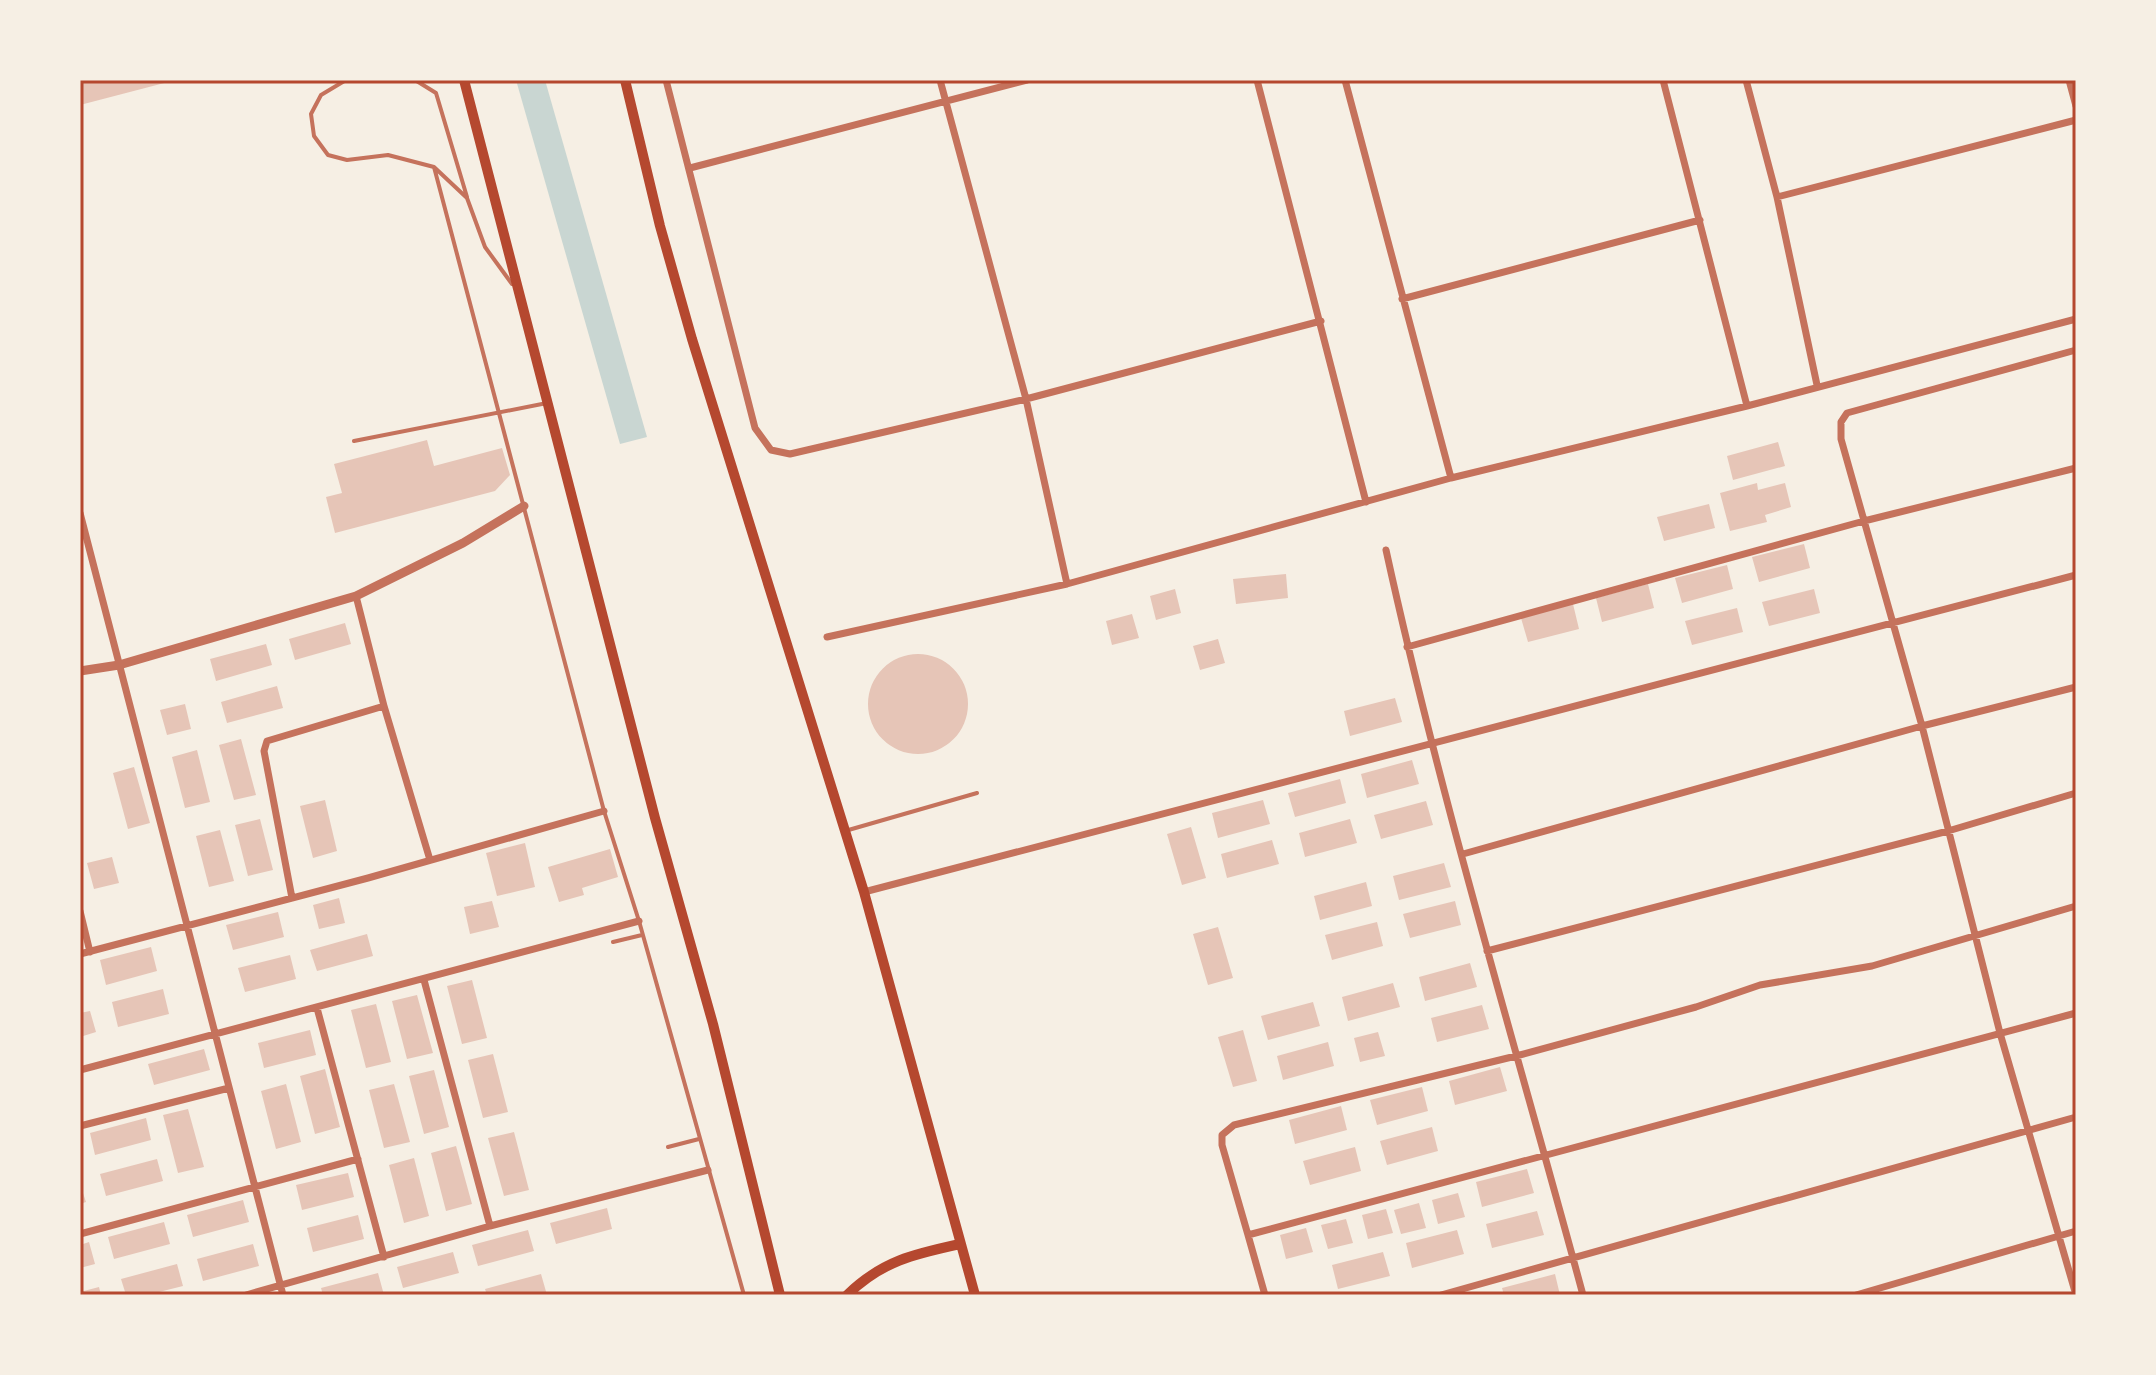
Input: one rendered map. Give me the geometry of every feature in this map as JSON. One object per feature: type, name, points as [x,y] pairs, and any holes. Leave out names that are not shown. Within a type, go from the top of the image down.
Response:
[{"type":"main road","points":[[464,80],[655,818],[713,1024],[780,1295]]},
{"type":"main road","points":[[625,80],[660,226],[692,339],[864,892],[975,1295]]},
{"type":"main road","points":[[847,1295],[876,1270],[922,1252],[960,1244]]},
{"type":"street","points":[[666,80],[755,428],[771,450],[790,454],[1026,399],[1321,321]]},
{"type":"street","points":[[940,80],[1026,399],[1067,584]]},
{"type":"street","points":[[690,168],[1027,80]]},
{"type":"street","points":[[1257,80],[1366,502]]},
{"type":"street","points":[[1345,80],[1451,478]]},
{"type":"street","points":[[1663,80],[1747,406]]},
{"type":"street","points":[[1746,80],[1777,197],[1817,385]]},
{"type":"street","points":[[2069,80],[2076,106]]},
{"type":"street","points":[[1777,197],[2076,120]]},
{"type":"street","points":[[1402,299],[1700,220]]},
{"type":"street","points":[[827,637],[1067,584],[1451,478],[1747,406],[1817,385],[2076,319]]},
{"type":"street","points":[[2076,350],[1847,413],[1841,422],[1841,439],[1922,726],[1973,936],[2076,1295]]},
{"type":"street","points":[[1407,647],[1864,521],[2076,468]]},
{"type":"street","points":[[80,671],[119,665],[356,596],[463,543],[524,506]]},
{"type":"street","points":[[80,513],[283,1295]]},
{"type":"street","points":[[1386,550],[1407,647],[1487,951],[1583,1295]]},
{"type":"street","points":[[864,892],[1134,824],[2076,575]]},
{"type":"street","points":[[356,596],[384,706],[430,860]]},
{"type":"street","points":[[1463,854],[1922,726],[2076,687]]},
{"type":"street","points":[[292,898],[264,751],[267,741],[384,706]]},
{"type":"street","points":[[1487,951],[1948,831],[2076,793]]},
{"type":"street","points":[[80,954],[604,811]]},
{"type":"street","points":[[1265,1295],[1222,1145],[1222,1135],[1234,1125],[1516,1056],[1696,1007],[1760,985],[1872,966],[2076,906]]},
{"type":"street","points":[[80,911],[90,952]]},
{"type":"street","points":[[80,1070],[639,921]]},
{"type":"street","points":[[424,980],[490,1226]]},
{"type":"street","points":[[317,1008],[384,1257]]},
{"type":"street","points":[[1248,1235],[2076,1013]]},
{"type":"street","points":[[80,1126],[229,1088]]},
{"type":"street","points":[[1441,1295],[2076,1117]]},
{"type":"street","points":[[80,1234],[358,1159]]},
{"type":"street","points":[[246,1295],[490,1226],[708,1170]]},
{"type":"street","points":[[1856,1295],[2076,1231]]},
{"type":"lane","points":[[346,80],[321,95],[311,114],[314,136],[328,155],[347,160],[388,155],[434,167],[467,198]]},
{"type":"lane","points":[[415,80],[436,93],[485,247],[519,292]]},
{"type":"lane","points":[[434,167],[604,811],[639,921],[744,1295]]},
{"type":"lane","points":[[354,441],[547,403]]},
{"type":"lane","points":[[844,831],[977,793]]},
{"type":"lane","points":[[613,942],[643,935]]},
{"type":"lane","points":[[668,1147],[699,1139]]},
{"type":"shaded area","points":[[516,80],[545,80],[647,437],[620,444]]},
{"type":"building","points":[[80,80],[172,80],[172,81],[80,105]]},
{"type":"building","points":[[427,440],[434,466],[502,448],[510,475],[495,491],[335,533],[326,497],[342,493],[334,464]]},
{"type":"building","points":[[1778,442],[1785,466],[1733,480],[1727,456]]},
{"type":"building","points":[[1757,483],[1758,490],[1785,483],[1791,507],[1765,515],[1767,522],[1730,531],[1720,493]]},
{"type":"building","points":[[1709,504],[1715,528],[1664,541],[1657,517]]},
{"type":"building","points":[[1804,544],[1810,568],[1759,582],[1752,557]]},
{"type":"building","points":[[1727,565],[1733,589],[1682,603],[1675,578]]},
{"type":"building","points":[[1286,574],[1288,598],[1236,604],[1233,579]]},
{"type":"building","points":[[1648,584],[1654,608],[1602,622],[1596,598]]},
{"type":"building","points":[[1175,589],[1181,613],[1156,620],[1150,596]]},
{"type":"building","points":[[1814,589],[1820,613],[1769,626],[1762,602]]},
{"type":"building","points":[[1573,604],[1579,629],[1528,642],[1521,618]]},
{"type":"building","points":[[1737,608],[1743,632],[1692,645],[1685,621]]},
{"type":"building","points":[[1132,614],[1139,638],[1112,645],[1106,621]]},
{"type":"building","points":[[345,623],[351,644],[295,660],[289,639]]},
{"type":"building","points":[[1218,639],[1225,663],[1200,670],[1193,646]]},
{"type":"building","points":[[266,644],[272,665],[216,681],[210,659]]},
{"type":"building","points":[[918,654],[937,658],[953,669],[964,685],[968,704],[964,723],[953,739],[937,750],[918,754],[899,750],[883,739],[872,723],[868,704],[872,685],[883,669],[899,658]]},
{"type":"building","points":[[277,686],[283,708],[227,723],[221,702]]},
{"type":"building","points":[[1395,698],[1402,722],[1350,736],[1344,711]]},
{"type":"building","points":[[185,704],[191,729],[167,735],[160,710]]},
{"type":"building","points":[[241,739],[256,795],[234,800],[219,745]]},
{"type":"building","points":[[197,750],[210,802],[185,808],[172,757]]},
{"type":"building","points":[[1412,760],[1419,784],[1367,798],[1361,774]]},
{"type":"building","points":[[134,767],[150,823],[128,829],[113,773]]},
{"type":"building","points":[[1340,779],[1346,803],[1295,817],[1288,793]]},
{"type":"building","points":[[325,800],[337,851],[313,858],[300,806]]},
{"type":"building","points":[[1263,800],[1270,824],[1218,838],[1212,813]]},
{"type":"building","points":[[1426,801],[1433,825],[1381,839],[1374,815]]},
{"type":"building","points":[[260,819],[273,870],[248,876],[235,825]]},
{"type":"building","points":[[1350,819],[1357,843],[1305,857],[1299,833]]},
{"type":"building","points":[[1191,827],[1206,878],[1182,885],[1167,834]]},
{"type":"building","points":[[220,830],[234,881],[209,887],[196,836]]},
{"type":"building","points":[[1272,840],[1279,864],[1227,878],[1221,854]]},
{"type":"building","points":[[525,843],[535,887],[497,896],[486,853]]},
{"type":"building","points":[[610,849],[618,877],[582,888],[584,895],[559,902],[548,867]]},
{"type":"building","points":[[112,857],[119,883],[94,889],[87,863]]},
{"type":"building","points":[[1444,863],[1451,887],[1399,900],[1393,876]]},
{"type":"building","points":[[1366,882],[1372,906],[1320,920],[1314,896]]},
{"type":"building","points":[[339,898],[345,923],[319,929],[313,905]]},
{"type":"building","points":[[492,901],[499,927],[470,934],[464,907]]},
{"type":"building","points":[[1455,901],[1461,925],[1410,938],[1403,914]]},
{"type":"building","points":[[278,912],[284,937],[233,950],[226,925]]},
{"type":"building","points":[[1377,922],[1383,946],[1332,960],[1325,935]]},
{"type":"building","points":[[1218,927],[1233,978],[1208,985],[1193,934]]},
{"type":"building","points":[[367,934],[373,956],[317,971],[310,950]]},
{"type":"building","points":[[151,947],[157,971],[106,985],[100,960]]},
{"type":"building","points":[[290,955],[296,979],[245,992],[238,968]]},
{"type":"building","points":[[1470,963],[1477,987],[1425,1001],[1419,977]]},
{"type":"building","points":[[472,980],[487,1038],[462,1044],[447,986]]},
{"type":"building","points":[[1393,983],[1400,1007],[1348,1021],[1342,997]]},
{"type":"building","points":[[163,989],[169,1014],[118,1027],[112,1002]]},
{"type":"building","points":[[417,995],[433,1053],[407,1059],[392,1001]]},
{"type":"building","points":[[1313,1002],[1320,1026],[1268,1040],[1261,1016]]},
{"type":"building","points":[[376,1004],[391,1062],[366,1068],[351,1010]]},
{"type":"building","points":[[1482,1005],[1489,1029],[1437,1042],[1431,1018]]},
{"type":"building","points":[[90,1011],[96,1032],[80,1037],[80,1013]]},
{"type":"building","points":[[310,1030],[316,1055],[264,1068],[258,1043]]},
{"type":"building","points":[[1243,1030],[1257,1081],[1233,1087],[1218,1037]]},
{"type":"building","points":[[1378,1032],[1385,1056],[1360,1062],[1354,1038]]},
{"type":"building","points":[[1328,1042],[1334,1066],[1283,1080],[1277,1056]]},
{"type":"building","points":[[204,1049],[210,1070],[154,1085],[148,1064]]},
{"type":"building","points":[[493,1054],[508,1112],[483,1118],[468,1060]]},
{"type":"building","points":[[1500,1067],[1507,1091],[1455,1105],[1449,1081]]},
{"type":"building","points":[[325,1069],[340,1127],[315,1134],[300,1076]]},
{"type":"building","points":[[434,1070],[449,1127],[424,1134],[409,1076]]},
{"type":"building","points":[[286,1084],[301,1142],[276,1149],[261,1091]]},
{"type":"building","points":[[394,1084],[410,1142],[384,1148],[369,1090]]},
{"type":"building","points":[[1422,1087],[1428,1111],[1377,1125],[1370,1100]]},
{"type":"building","points":[[1341,1106],[1347,1130],[1295,1144],[1289,1120]]},
{"type":"building","points":[[188,1109],[204,1167],[178,1173],[163,1115]]},
{"type":"building","points":[[146,1118],[151,1140],[95,1155],[90,1133]]},
{"type":"building","points":[[1432,1127],[1438,1151],[1387,1165],[1380,1141]]},
{"type":"building","points":[[514,1132],[529,1190],[504,1196],[488,1138]]},
{"type":"building","points":[[456,1146],[472,1204],[446,1211],[431,1153]]},
{"type":"building","points":[[1355,1147],[1361,1171],[1310,1185],[1303,1161]]},
{"type":"building","points":[[414,1158],[429,1216],[404,1223],[389,1165]]},
{"type":"building","points":[[157,1159],[163,1181],[106,1196],[100,1174]]},
{"type":"building","points":[[1527,1169],[1534,1193],[1482,1207],[1476,1182]]},
{"type":"building","points":[[348,1173],[354,1197],[302,1210],[296,1185]]},
{"type":"building","points":[[80,1184],[86,1202],[80,1204]]},
{"type":"building","points":[[1458,1193],[1465,1217],[1438,1224],[1432,1200]]},
{"type":"building","points":[[243,1200],[249,1222],[193,1237],[187,1215]]},
{"type":"building","points":[[1419,1203],[1426,1228],[1401,1234],[1394,1210]]},
{"type":"building","points":[[607,1208],[612,1229],[556,1244],[550,1223]]},
{"type":"building","points":[[1386,1209],[1393,1233],[1368,1239],[1362,1215]]},
{"type":"building","points":[[1537,1211],[1544,1235],[1492,1248],[1486,1224]]},
{"type":"building","points":[[358,1215],[364,1239],[313,1252],[307,1228]]},
{"type":"building","points":[[1346,1219],[1353,1243],[1328,1249],[1321,1225]]},
{"type":"building","points":[[164,1222],[170,1244],[114,1259],[108,1237]]},
{"type":"building","points":[[1306,1228],[1313,1252],[1286,1259],[1280,1235]]},
{"type":"building","points":[[528,1230],[534,1251],[478,1266],[472,1245]]},
{"type":"building","points":[[1457,1230],[1464,1254],[1412,1268],[1406,1243]]},
{"type":"building","points":[[89,1242],[95,1264],[80,1268],[80,1245]]},
{"type":"building","points":[[253,1244],[259,1266],[203,1281],[197,1259]]},
{"type":"building","points":[[453,1252],[459,1273],[403,1288],[397,1267]]},
{"type":"building","points":[[1383,1252],[1390,1276],[1338,1289],[1332,1265]]},
{"type":"building","points":[[177,1264],[183,1286],[147,1295],[126,1295],[121,1279]]},
{"type":"building","points":[[378,1273],[384,1295],[323,1295],[321,1288]]},
{"type":"building","points":[[541,1274],[547,1295],[487,1295],[485,1289]]},
{"type":"building","points":[[1555,1274],[1560,1295],[1504,1295],[1502,1288]]},
{"type":"building","points":[[99,1287],[101,1295],[80,1295],[80,1292]]}]
